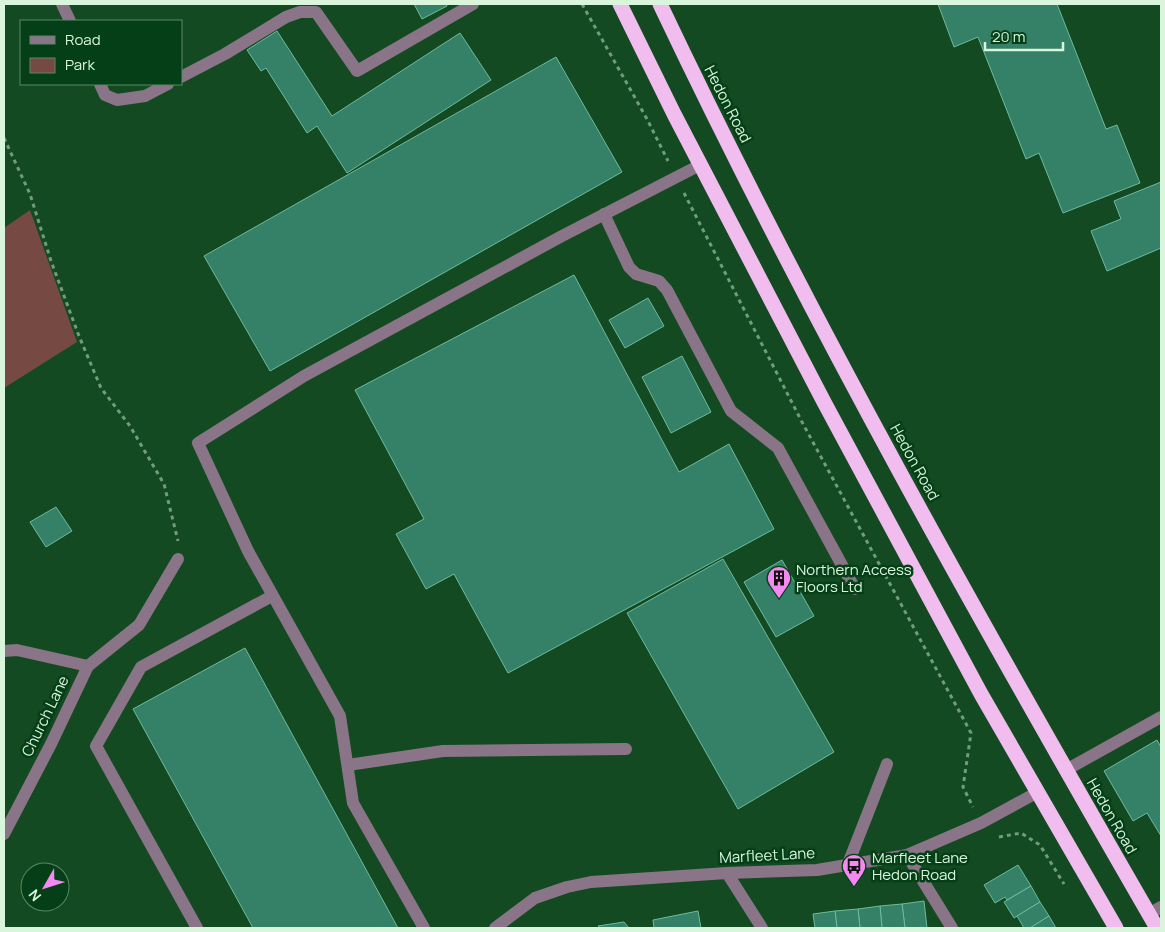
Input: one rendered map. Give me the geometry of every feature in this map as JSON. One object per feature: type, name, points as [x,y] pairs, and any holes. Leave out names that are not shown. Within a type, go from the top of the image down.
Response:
[{"type":"highway","points":[[620,4],[700,166],[856,462],[981,694],[1116,928]]},
{"type":"highway","name":"Hedon Road","points":[[660,4],[706,100],[850,381],[1066,770],[1155,911],[1157,928]]},
{"type":"street","points":[[62,4],[70,20]]},
{"type":"street","points":[[182,76],[225,54],[286,16],[300,12],[316,12],[357,71],[473,4]]},
{"type":"street","points":[[100,85],[105,95],[117,100],[145,96],[166,85]]},
{"type":"street","points":[[424,928],[354,803],[340,716],[248,551],[198,442],[304,376],[604,214],[700,166]]},
{"type":"street","points":[[604,214],[629,267],[636,274],[658,281],[667,290],[731,411],[778,448],[855,589]]},
{"type":"street","name":"Church Lane","points":[[4,834],[51,744],[88,666],[139,625],[178,559]]},
{"type":"street","points":[[197,928],[96,746],[141,667],[272,596]]},
{"type":"street","name":"Church Lane","points":[[4,651],[17,650],[88,666]]},
{"type":"street","points":[[1066,770],[1161,717]]},
{"type":"street","points":[[348,765],[443,751],[626,750]]},
{"type":"street","points":[[848,864],[887,764]]},
{"type":"street","name":"Marfleet Lane","points":[[495,928],[535,898],[567,887],[591,882],[727,872],[817,870],[907,855],[981,823],[1038,792]]},
{"type":"street","points":[[907,855],[952,928]]},
{"type":"street","points":[[727,872],[762,928]]},
{"type":"path","points":[[582,4],[647,120],[802,422],[972,733],[963,787],[988,839],[1021,832],[1040,845],[1066,886]]},
{"type":"path","points":[[4,138],[30,194],[76,328],[101,388],[130,426],[164,484],[178,538],[178,559]]},
{"type":"green space","points":[[30,210],[77,342],[4,388],[4,228]]},
{"type":"building","points":[[414,4],[446,4],[447,6],[422,19]]},
{"type":"building","points":[[938,4],[1057,4],[1106,129],[1117,125],[1140,183],[1063,213],[1039,153],[1026,159],[978,37],[954,47]]},
{"type":"building","points":[[277,31],[332,116],[460,33],[491,80],[347,173],[317,126],[307,133],[266,68],[261,71],[247,50]]},
{"type":"building","points":[[556,57],[622,172],[270,371],[204,256]]},
{"type":"building","points":[[1161,182],[1161,248],[1107,271],[1091,231],[1121,219],[1114,201]]},
{"type":"building","points":[[574,275],[679,472],[729,444],[774,529],[508,673],[454,574],[426,589],[396,534],[424,519],[355,390]]},
{"type":"building","points":[[648,298],[664,326],[625,348],[609,320]]},
{"type":"building","points":[[682,356],[711,412],[671,433],[642,377]]},
{"type":"building","points":[[56,507],[72,531],[46,547],[30,522]]},
{"type":"building","points":[[723,559],[834,752],[738,809],[627,613]]},
{"type":"building","name":"Northern Access Floors Ltd","points":[[782,560],[814,616],[776,637],[744,582]]},
{"type":"building","points":[[245,648],[398,928],[253,928],[133,709]]},
{"type":"building","points":[[1157,740],[1161,747],[1161,836],[1147,813],[1133,821],[1104,771]]},
{"type":"building","points":[[1018,865],[1031,886],[1007,900],[1005,897],[995,903],[984,885]]},
{"type":"building","points":[[1031,886],[1040,902],[1014,918],[1004,902]]},
{"type":"building","points":[[924,901],[927,928],[905,928],[902,904]]},
{"type":"building","points":[[1040,902],[1049,916],[1030,928],[1024,928],[1017,916]]},
{"type":"building","points":[[902,904],[905,928],[882,928],[880,906]]},
{"type":"building","points":[[880,906],[882,928],[860,928],[858,909]]},
{"type":"building","points":[[858,909],[860,928],[837,928],[835,911]]},
{"type":"building","points":[[698,911],[701,928],[654,928],[653,920]]},
{"type":"building","points":[[835,911],[837,928],[815,928],[813,914]]},
{"type":"building","points":[[1049,916],[1056,928],[1030,928]]},
{"type":"building","points":[[624,922],[629,928],[600,928],[598,926]]},
{"type":"place","name":"Northern Access Floors Ltd","points":[[779,599]]},
{"type":"place","name":"Marfleet Lane Hedon Road","points":[[854,887]]}]
